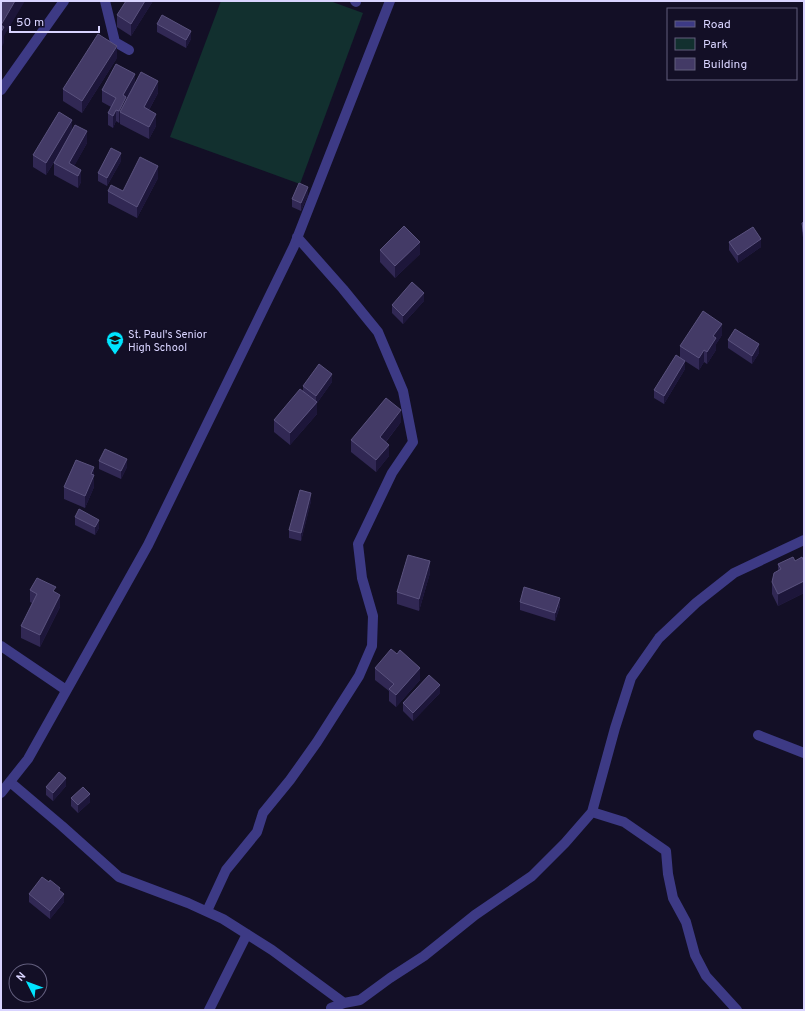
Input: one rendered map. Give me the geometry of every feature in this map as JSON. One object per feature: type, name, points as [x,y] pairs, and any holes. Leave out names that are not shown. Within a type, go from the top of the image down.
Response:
[{"type":"street","points":[[1,90],[64,1]]},
{"type":"street","points":[[105,1],[115,42],[129,50]]},
{"type":"street","points":[[1,793],[28,759],[148,545],[297,237],[390,1]]},
{"type":"street","points":[[207,911],[226,870],[257,832],[263,813],[290,780],[317,742],[359,676],[372,646],[373,616],[362,578],[358,544],[392,473],[414,442],[403,391],[378,332],[343,289],[297,237]]},
{"type":"street","points":[[321,987],[331,1009],[344,1003],[360,1000],[424,956],[475,915],[532,876],[565,843],[592,812],[615,728],[631,678],[659,638],[696,603],[734,573],[804,540]]},
{"type":"street","points":[[1,646],[66,690]]},
{"type":"street","points":[[758,735],[804,753]]},
{"type":"street","points":[[10,782],[119,877],[207,911],[223,919],[272,950],[344,1003]]},
{"type":"street","points":[[592,812],[624,822],[666,851],[668,874],[674,898],[686,922],[695,955],[706,976],[737,1010]]},
{"type":"street","points":[[209,1010],[247,934]]},
{"type":"green space","points":[[221,1],[330,1],[363,13],[300,184],[170,137]]},
{"type":"building","points":[[1,1],[15,1],[1,25]]},
{"type":"building","points":[[126,1],[145,1],[131,24],[117,15]]},
{"type":"building","points":[[162,15],[191,31],[186,40],[157,24]]},
{"type":"building","points":[[1,25],[4,27],[1,32]]},
{"type":"building","points":[[98,34],[117,46],[82,101],[63,89]]},
{"type":"building","points":[[116,64],[135,74],[123,95],[126,97],[119,111],[116,110],[113,116],[108,113],[116,98],[102,90]]},
{"type":"building","points":[[141,72],[158,81],[144,107],[156,114],[149,127],[120,112]]},
{"type":"building","points":[[59,112],[72,120],[46,163],[33,155]]},
{"type":"building","points":[[75,125],[87,131],[69,163],[81,170],[78,176],[54,163]]},
{"type":"building","points":[[111,148],[121,153],[107,178],[98,173]]},
{"type":"building","points":[[140,157],[158,166],[137,207],[108,191],[111,185],[123,191]]},
{"type":"building","points":[[299,183],[308,187],[301,203],[292,199]]},
{"type":"building","points":[[804,222],[804,236],[802,223]]},
{"type":"building","points":[[404,226],[420,242],[395,266],[380,250]]},
{"type":"building","points":[[753,227],[761,239],[738,255],[729,242]]},
{"type":"building","points":[[412,282],[424,293],[403,316],[392,305]]},
{"type":"building","points":[[703,311],[722,324],[713,336],[716,338],[707,352],[704,350],[699,358],[680,346]]},
{"type":"building","points":[[735,329],[759,344],[752,356],[728,340]]},
{"type":"building","points":[[676,355],[685,361],[664,396],[654,390]]},
{"type":"building","points":[[319,364],[332,374],[316,396],[303,386]]},
{"type":"building","points":[[300,389],[317,402],[290,433],[274,420]]},
{"type":"building","points":[[386,398],[401,410],[380,437],[389,445],[376,460],[351,440]]},
{"type":"building","points":[[105,449],[127,459],[121,471],[99,461]]},
{"type":"building","points":[[76,460],[94,467],[91,474],[94,475],[85,496],[64,487]]},
{"type":"building","points":[[300,490],[311,493],[301,533],[289,530]]},
{"type":"building","points":[[79,509],[99,520],[95,527],[75,517]]},
{"type":"building","points":[[408,555],[430,561],[419,599],[397,592]]},
{"type":"building","points":[[793,557],[795,561],[802,557],[804,562],[804,581],[778,594],[772,582],[774,573],[781,569],[778,564]]},
{"type":"building","points":[[37,578],[56,587],[53,591],[60,595],[40,635],[21,626],[37,594],[30,590]]},
{"type":"building","points":[[524,587],[560,598],[555,613],[520,602]]},
{"type":"building","points":[[391,649],[397,654],[400,650],[420,668],[396,695],[389,689],[394,684],[375,668]]},
{"type":"building","points":[[429,675],[440,685],[413,713],[403,703]]},
{"type":"building","points":[[59,772],[66,778],[53,793],[46,787]]},
{"type":"building","points":[[83,787],[90,794],[78,805],[71,798]]},
{"type":"building","points":[[42,877],[49,882],[50,880],[60,888],[59,890],[64,894],[50,911],[29,894]]},
{"type":"place","name":"St. Paul's Senior High School","points":[[115,355]]}]
